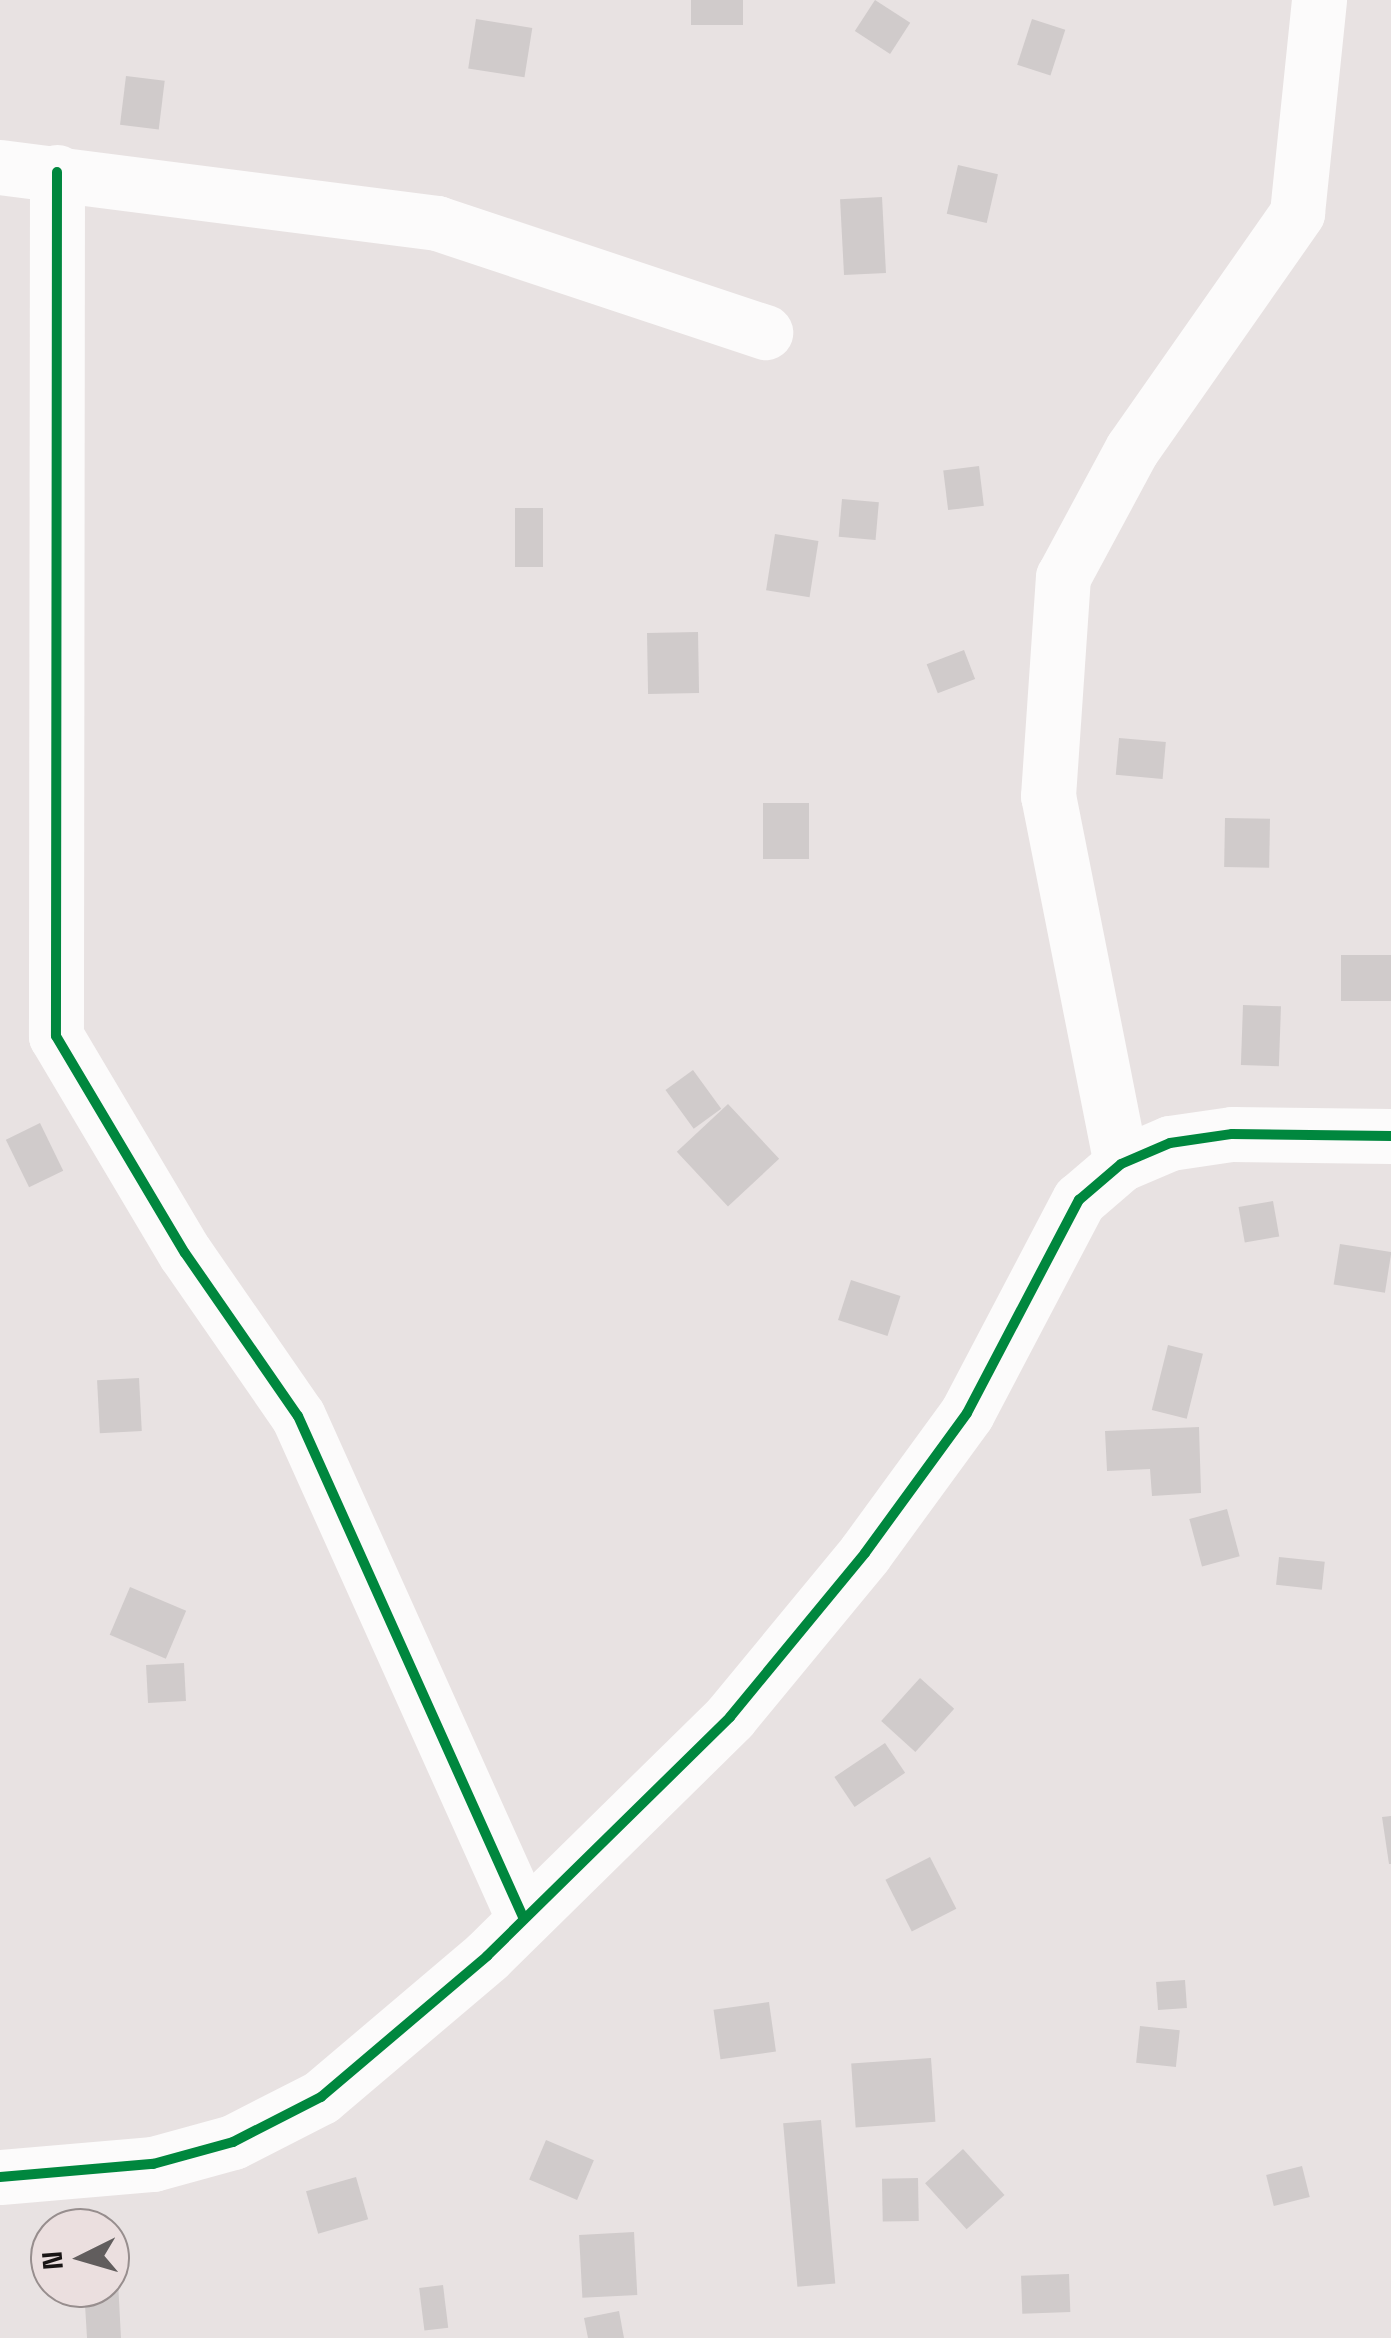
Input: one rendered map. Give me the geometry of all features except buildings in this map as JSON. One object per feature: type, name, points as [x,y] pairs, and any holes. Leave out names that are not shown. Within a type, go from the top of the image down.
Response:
[{"type":"street","points":[[1121,1164],[1048,796],[1064,577],[1132,449],[1297,213],[1319,0]]},
{"type":"street","points":[[0,167],[437,223],[765,332]]},
{"type":"street","points":[[57,172],[56,1036],[186,1253],[298,1416],[524,1918]]},
{"type":"street","points":[[0,2178],[153,2164],[234,2142],[321,2097],[524,1918],[730,1717],[865,1553],[967,1414],[1079,1200],[1121,1164],[1170,1143],[1232,1134],[1391,1136]]},
{"type":"cycle path","points":[[57,172],[56,1036],[185,1253],[298,1416],[524,1919]]},
{"type":"cycle path","points":[[0,2177],[153,2164],[233,2142],[321,2097],[487,1956],[730,1717],[865,1553],[967,1413],[1079,1200],[1121,1164],[1170,1143],[1232,1134],[1391,1136]]}]
